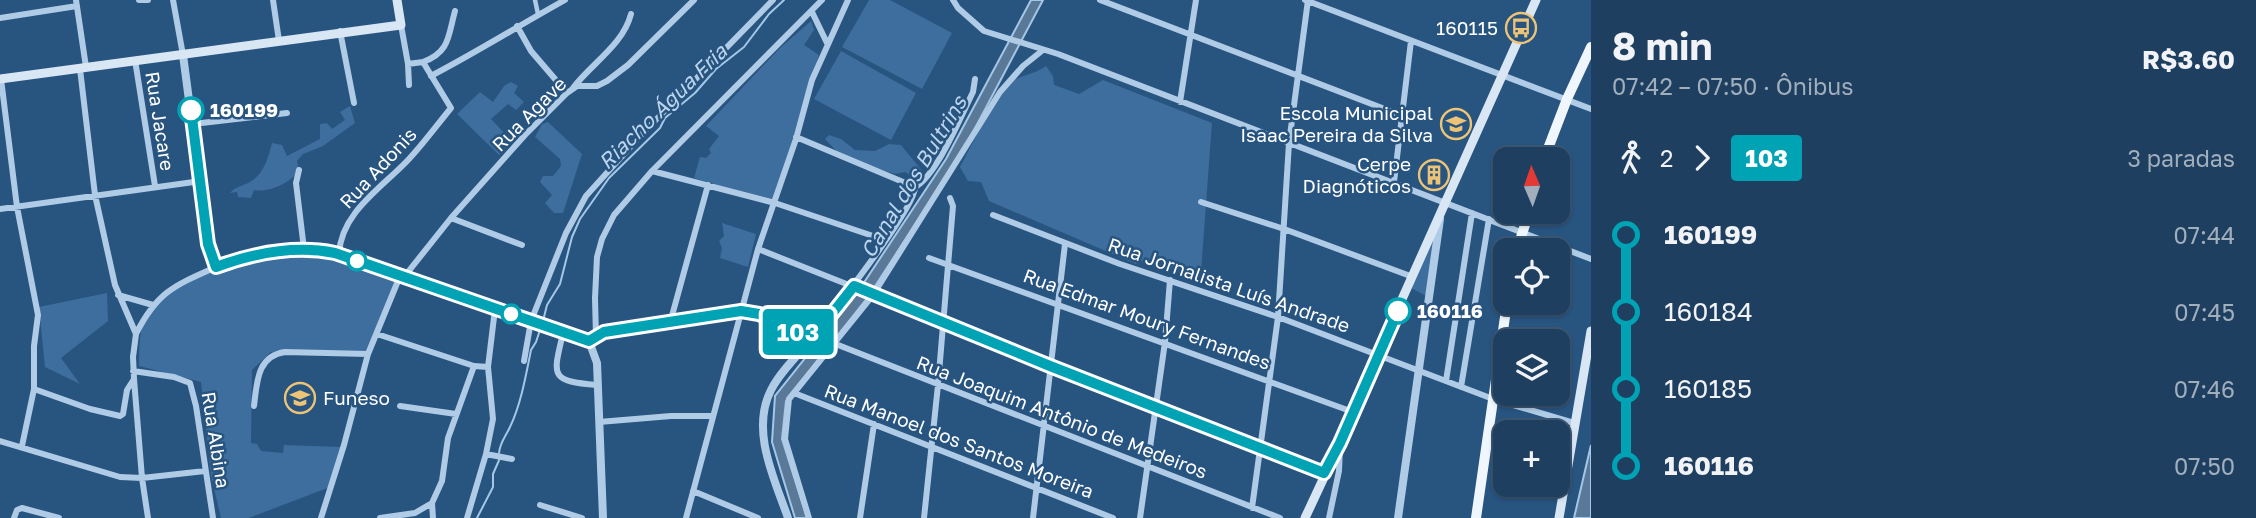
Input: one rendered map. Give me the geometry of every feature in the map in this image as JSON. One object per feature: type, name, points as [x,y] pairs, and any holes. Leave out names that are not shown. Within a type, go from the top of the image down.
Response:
[{"type":"main road","points":[[0,79],[401,25],[397,0]]},
{"type":"main road","points":[[1305,518],[1536,0]]},
{"type":"main road","points":[[1549,147],[1567,99],[1591,47]]},
{"type":"main road","points":[[1521,238],[1526,224]]},
{"type":"main road","points":[[1559,518],[1591,331]]},
{"type":"main road","points":[[1476,518],[1493,398]]},
{"type":"street","points":[[139,0],[148,0]]},
{"type":"street","points":[[173,0],[193,124],[208,244],[216,267]]},
{"type":"street","points":[[273,0],[279,41]]},
{"type":"street","points":[[535,0],[538,14]]},
{"type":"street","points":[[423,62],[431,76],[565,0]]},
{"type":"street","name":"Rua Agave","points":[[321,518],[368,354],[402,276],[525,135],[569,91],[580,85],[600,85],[607,81],[628,65],[694,0]]},
{"type":"street","points":[[524,361],[532,322],[566,233],[586,196],[642,134],[773,0]]},
{"type":"street","points":[[603,518],[597,363],[592,339],[596,273],[602,239],[614,215],[652,171],[822,0]]},
{"type":"street","points":[[686,518],[758,249],[775,203],[812,80],[848,0]]},
{"type":"street","points":[[953,0],[984,32],[1024,42],[1591,259]]},
{"type":"street","points":[[1100,0],[1403,116]]},
{"type":"street","points":[[1180,102],[1196,0]]},
{"type":"street","points":[[1252,508],[1278,317],[1289,143],[1307,0],[1591,108]]},
{"type":"street","points":[[0,18],[77,3],[95,195],[118,295],[136,334]]},
{"type":"street","points":[[408,64],[423,62],[438,55],[445,48],[455,11]]},
{"type":"street","points":[[812,12],[827,43]]},
{"type":"street","points":[[517,26],[531,51],[569,91],[624,33],[631,14]]},
{"type":"street","points":[[401,25],[409,85]]},
{"type":"street","points":[[341,31],[354,103]]},
{"type":"street","points":[[1394,182],[1411,41]]},
{"type":"street","points":[[809,518],[785,439],[788,403],[872,294],[939,192],[991,104],[1016,73],[1043,50]]},
{"type":"street","name":"Rua Jacare","points":[[135,60],[155,186]]},
{"type":"street","name":"Rua Adonis","points":[[339,254],[340,240],[347,224],[410,157],[451,108],[431,76]]},
{"type":"street","points":[[0,79],[17,207],[38,315],[34,346],[34,389],[22,446]]},
{"type":"street","points":[[796,137],[915,187],[923,183],[934,169],[973,92],[975,79]]},
{"type":"street","points":[[193,124],[287,113]]},
{"type":"street","points":[[299,170],[296,183],[304,249]]},
{"type":"street","points":[[652,171],[775,203],[885,240]]},
{"type":"street","points":[[0,209],[201,181]]},
{"type":"street","points":[[670,323],[708,186]]},
{"type":"street","points":[[788,518],[766,450],[765,413],[772,387],[856,287],[913,199],[915,187]]},
{"type":"street","points":[[924,518],[944,323],[953,204],[950,198]]},
{"type":"street","points":[[1201,202],[1284,229],[1413,277]]},
{"type":"street","points":[[1446,381],[1472,213]]},
{"type":"street","name":"Rua Jornalista Luís Andrade","points":[[993,215],[1065,244],[1278,317],[1493,398]]},
{"type":"street","points":[[1398,518],[1440,215]]},
{"type":"street","points":[[451,218],[522,246]]},
{"type":"street","points":[[1461,387],[1489,219]]},
{"type":"street","points":[[1032,518],[1065,244]]},
{"type":"street","points":[[148,518],[134,379],[136,334],[153,305],[178,284],[216,267],[264,254],[304,249],[339,254],[551,329],[592,339],[604,332],[741,311],[759,314],[812,339]]},
{"type":"street","points":[[758,249],[1324,473]]},
{"type":"street","name":"Rua Edmar Moury Fernandes","points":[[929,258],[1269,379],[1353,412]]},
{"type":"street","points":[[1140,518],[1165,342],[1170,280]]},
{"type":"street","points":[[118,295],[153,305]]},
{"type":"street","points":[[467,518],[486,454],[493,419],[488,367],[495,309]]},
{"type":"street","points":[[563,333],[555,368],[557,374],[578,383],[597,385]]},
{"type":"street","points":[[377,334],[474,366],[488,367]]},
{"type":"street","name":"Rua Joaquim Antônio de Medeiros","points":[[833,344],[1280,518]]},
{"type":"street","points":[[254,406],[260,369],[275,354],[368,354]]},
{"type":"street","points":[[433,518],[432,503],[442,481],[448,438],[474,366]]},
{"type":"street","name":"Rua Albina","points":[[134,371],[174,377],[190,383],[213,518]]},
{"type":"street","points":[[34,389],[90,409],[120,416],[123,414],[127,390],[134,379]]},
{"type":"street","name":"Rua Manoel dos Santos Moreira","points":[[794,393],[1113,518]]},
{"type":"street","points":[[400,406],[456,414]]},
{"type":"street","name":"Rua Jornalista Luís Andrade","points":[[1519,406],[1574,423]]},
{"type":"street","points":[[599,422],[671,416],[712,416]]},
{"type":"street","points":[[860,518],[874,424]]},
{"type":"street","points":[[0,441],[120,477],[142,478],[205,471]]},
{"type":"street","points":[[1329,518],[1339,471],[1340,443]]},
{"type":"street","points":[[486,454],[512,459]]},
{"type":"street","points":[[693,491],[758,518]]},
{"type":"street","points":[[380,518],[415,513],[432,503]]},
{"type":"street","points":[[540,505],[582,518]]},
{"type":"street","points":[[14,518],[22,508],[59,518]]},
{"type":"shaded area","points":[[869,0],[890,0],[952,33],[922,89],[842,47]]},
{"type":"shaded area","name":"Canal dos Bultrins","points":[[1031,0],[1043,0],[963,151],[868,297],[786,401],[782,439],[807,518],[795,518],[772,442],[775,396],[857,293],[946,159]]},
{"type":"shaded area","points":[[811,21],[814,30],[804,45],[819,55],[775,203],[694,178],[700,157],[706,158],[711,153],[709,149],[719,136],[706,126],[780,48]]},
{"type":"shaded area","points":[[841,51],[916,93],[891,140],[814,99]]},
{"type":"shaded area","points":[[1046,66],[1053,76],[1054,85],[1079,94],[1103,80],[1212,123],[1200,285],[1155,258],[1136,264],[989,201],[981,182],[968,181],[960,167],[1003,90],[1011,82]]},
{"type":"shaded area","points":[[511,82],[518,86],[514,93],[524,102],[516,110],[508,104],[491,119],[512,141],[499,155],[457,114],[480,92],[493,102],[504,86]]},
{"type":"shaded area","points":[[350,106],[355,123],[323,146],[303,154],[297,161],[299,170],[291,179],[273,188],[254,190],[251,198],[238,197],[237,192],[230,193],[259,175],[272,143],[282,145],[287,156],[320,139],[320,124],[327,123],[332,129],[345,120],[340,112]]},
{"type":"shaded area","points":[[548,122],[582,154],[563,213],[554,213],[545,203],[552,195],[540,182],[543,176],[553,176],[561,166],[560,159],[535,137],[542,124]]},
{"type":"shaded area","points":[[829,135],[841,139],[855,150],[875,151],[889,144],[901,145],[923,172],[924,177],[921,182],[905,172],[895,174],[840,155],[825,139]]},
{"type":"shaded area","points":[[722,223],[756,234],[748,267],[720,258],[722,248],[719,241],[724,236]]},
{"type":"shaded area","points":[[1435,229],[1430,298],[1409,287]]},
{"type":"shaded area","points":[[316,250],[397,277],[369,351],[271,352],[252,370],[251,443],[257,444],[261,451],[283,453],[284,445],[341,447],[330,487],[249,518],[221,518],[211,475],[201,382],[139,366],[144,319],[167,294],[199,276],[234,262],[262,255]]},
{"type":"shaded area","points":[[107,293],[108,321],[61,358],[80,384],[45,367],[39,307]]},
{"type":"shaded area","points":[[1591,445],[1591,518],[1574,518]]},
{"type":"waterway","name":"Riacho Água Fria","points":[[543,321],[547,305],[560,284],[572,237],[580,219],[609,178],[660,128],[665,118],[695,93],[716,69],[744,47],[769,14],[784,0]]},
{"type":"waterway","name":"Riacho Água Fria","points":[[499,453],[517,409],[531,350],[541,327]]},
{"type":"waterway","name":"Riacho Água Fria","points":[[477,518],[493,487],[493,474],[500,458]]},
{"type":"bus line","name":"103","points":[[191,110],[208,244],[216,267],[282,251],[320,250],[339,254],[589,341],[604,332],[741,311],[759,314],[812,339],[854,286],[1324,473],[1398,311]]},
{"type":"place","name":"160115","points":[[1521,28]]},
{"type":"place","name":"160199","points":[[191,110]]},
{"type":"place","name":"Escola Municipal Isaac Pereira da Silva","points":[[1456,124]]},
{"type":"place","name":"Cerpe Diagnóticos","points":[[1434,175]]},
{"type":"place","name":"160116","points":[[1398,311]]},
{"type":"place","name":"Funeso","points":[[300,398]]}]
